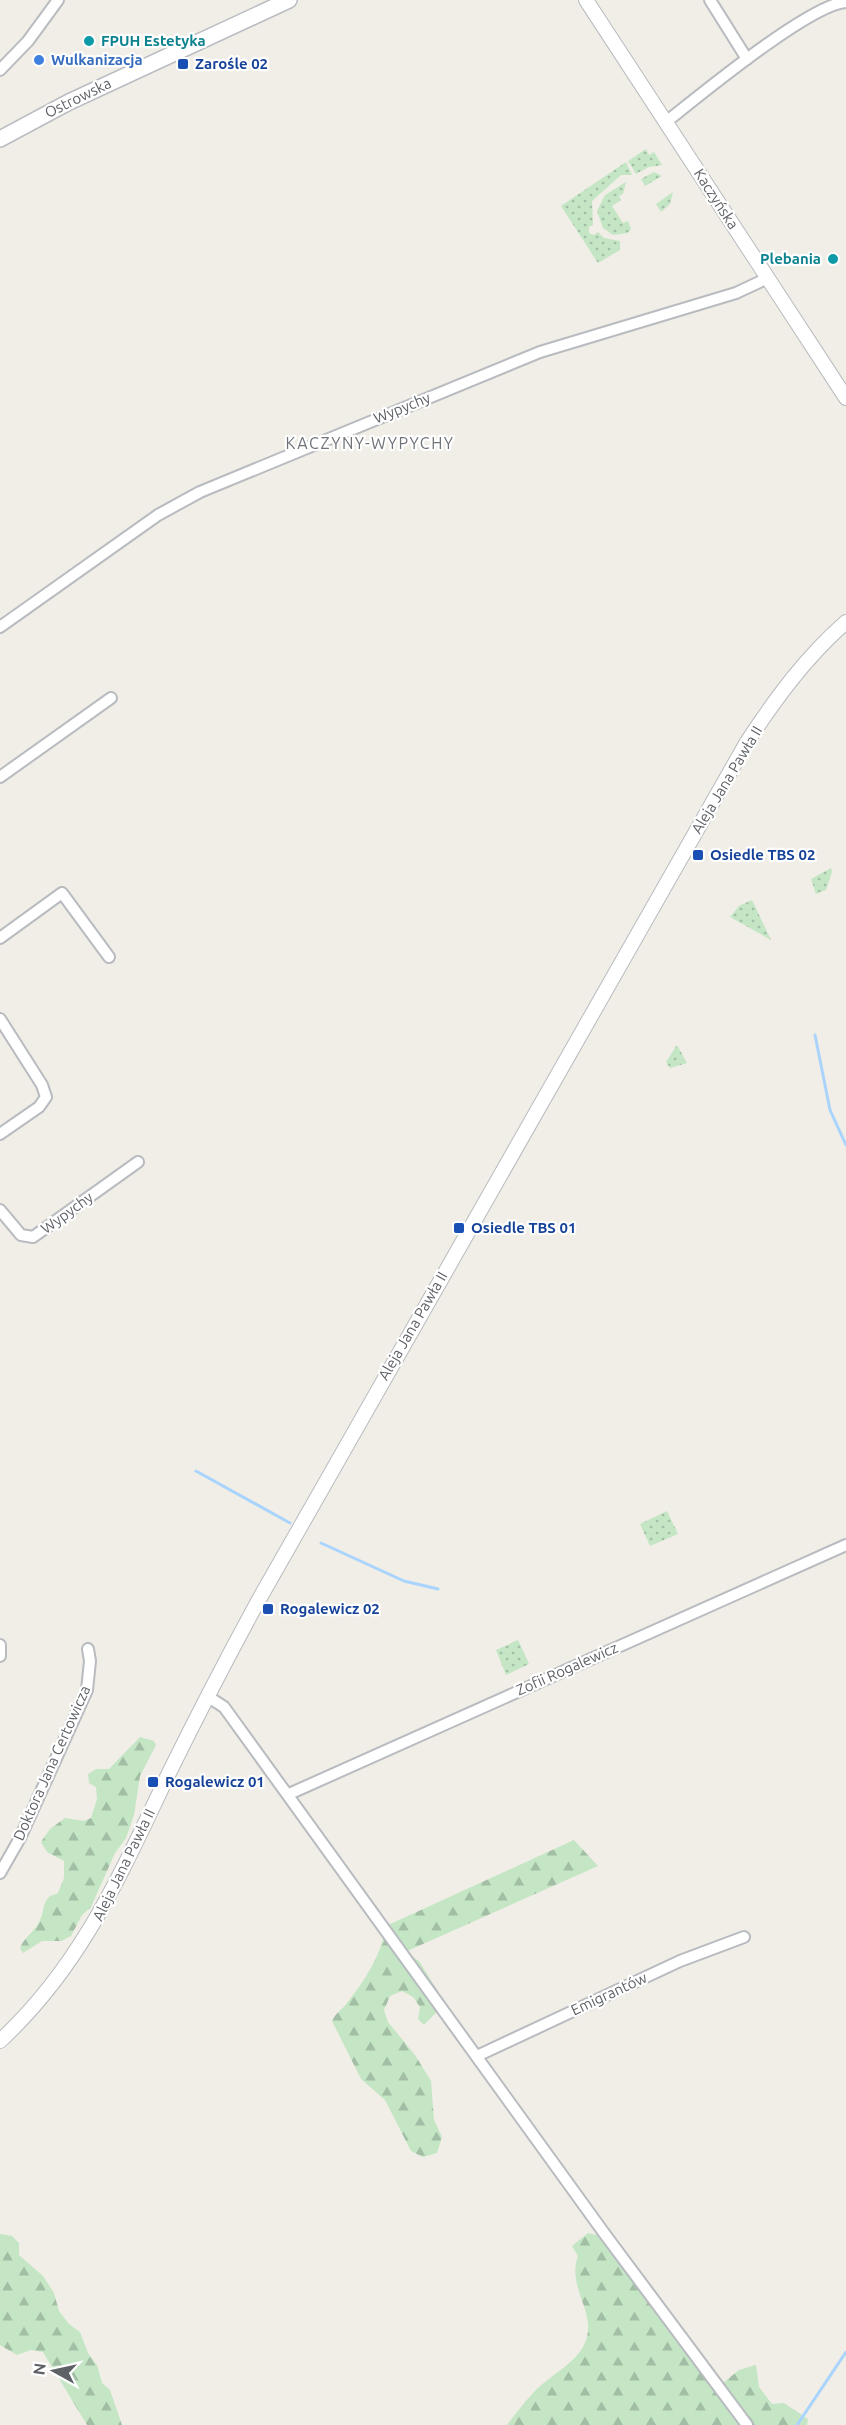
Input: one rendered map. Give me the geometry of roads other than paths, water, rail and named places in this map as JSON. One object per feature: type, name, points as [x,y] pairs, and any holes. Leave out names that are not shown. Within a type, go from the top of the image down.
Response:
[{"type":"main road","name":"Ostrowska","points":[[0,139],[69,102],[288,0]]},
{"type":"street","points":[[0,70],[28,41],[58,0]]},
{"type":"street","name":"Kaczyńska","points":[[586,0],[846,398]]},
{"type":"street","points":[[710,0],[747,59]]},
{"type":"street","points":[[666,122],[747,59],[826,3],[846,2]]},
{"type":"street","name":"Wypychy","points":[[0,627],[158,515],[200,492],[540,352],[736,293],[768,278]]},
{"type":"street","name":"Aleja Jana Pawła II","points":[[0,2041],[23,2020],[63,1973],[94,1925],[207,1696],[386,1374],[747,742],[779,693],[813,653],[846,622]]},
{"type":"street","points":[[0,777],[111,698]]},
{"type":"street","points":[[0,938],[62,893],[109,957]]},
{"type":"street","points":[[0,1019],[42,1085],[46,1097],[39,1107],[0,1134]]},
{"type":"street","name":"Wypychy","points":[[0,1210],[21,1235],[33,1237],[138,1162]]},
{"type":"street","name":"Zofii Rogalewicz","points":[[289,1794],[846,1545]]},
{"type":"street","points":[[0,1645],[0,1656]]},
{"type":"street","name":"Doktora Jana Certowicza","points":[[0,1873],[20,1838],[87,1690],[90,1661],[88,1648]]},
{"type":"street","points":[[207,1696],[224,1707],[289,1794],[359,1895],[747,2425]]},
{"type":"street","name":"Emigrantów","points":[[477,2056],[680,1961],[744,1937]]},
{"type":"waterway","points":[[815,1035],[830,1110],[846,1145]]},
{"type":"waterway","points":[[196,1471],[290,1523]]},
{"type":"waterway","points":[[321,1543],[404,1581],[438,1589]]},
{"type":"waterway","points":[[797,2425],[846,2352]]},
{"type":"place","name":"FPUH Estetyka","points":[[89,41]]},
{"type":"place","name":"Wulkanizacja","points":[[39,60]]},
{"type":"place","name":"Zarośle 02","points":[[183,64]]},
{"type":"place","name":"Plebania","points":[[833,259]]},
{"type":"place","name":"Osiedle TBS 02","points":[[698,855]]},
{"type":"place","name":"Osiedle TBS 01","points":[[459,1228]]},
{"type":"place","name":"Rogalewicz 02","points":[[268,1609]]},
{"type":"place","name":"Rogalewicz 01","points":[[153,1782]]},
{"type":"district","name":"KACZYNY-WYPYCHY","points":[[370,443]]}]
